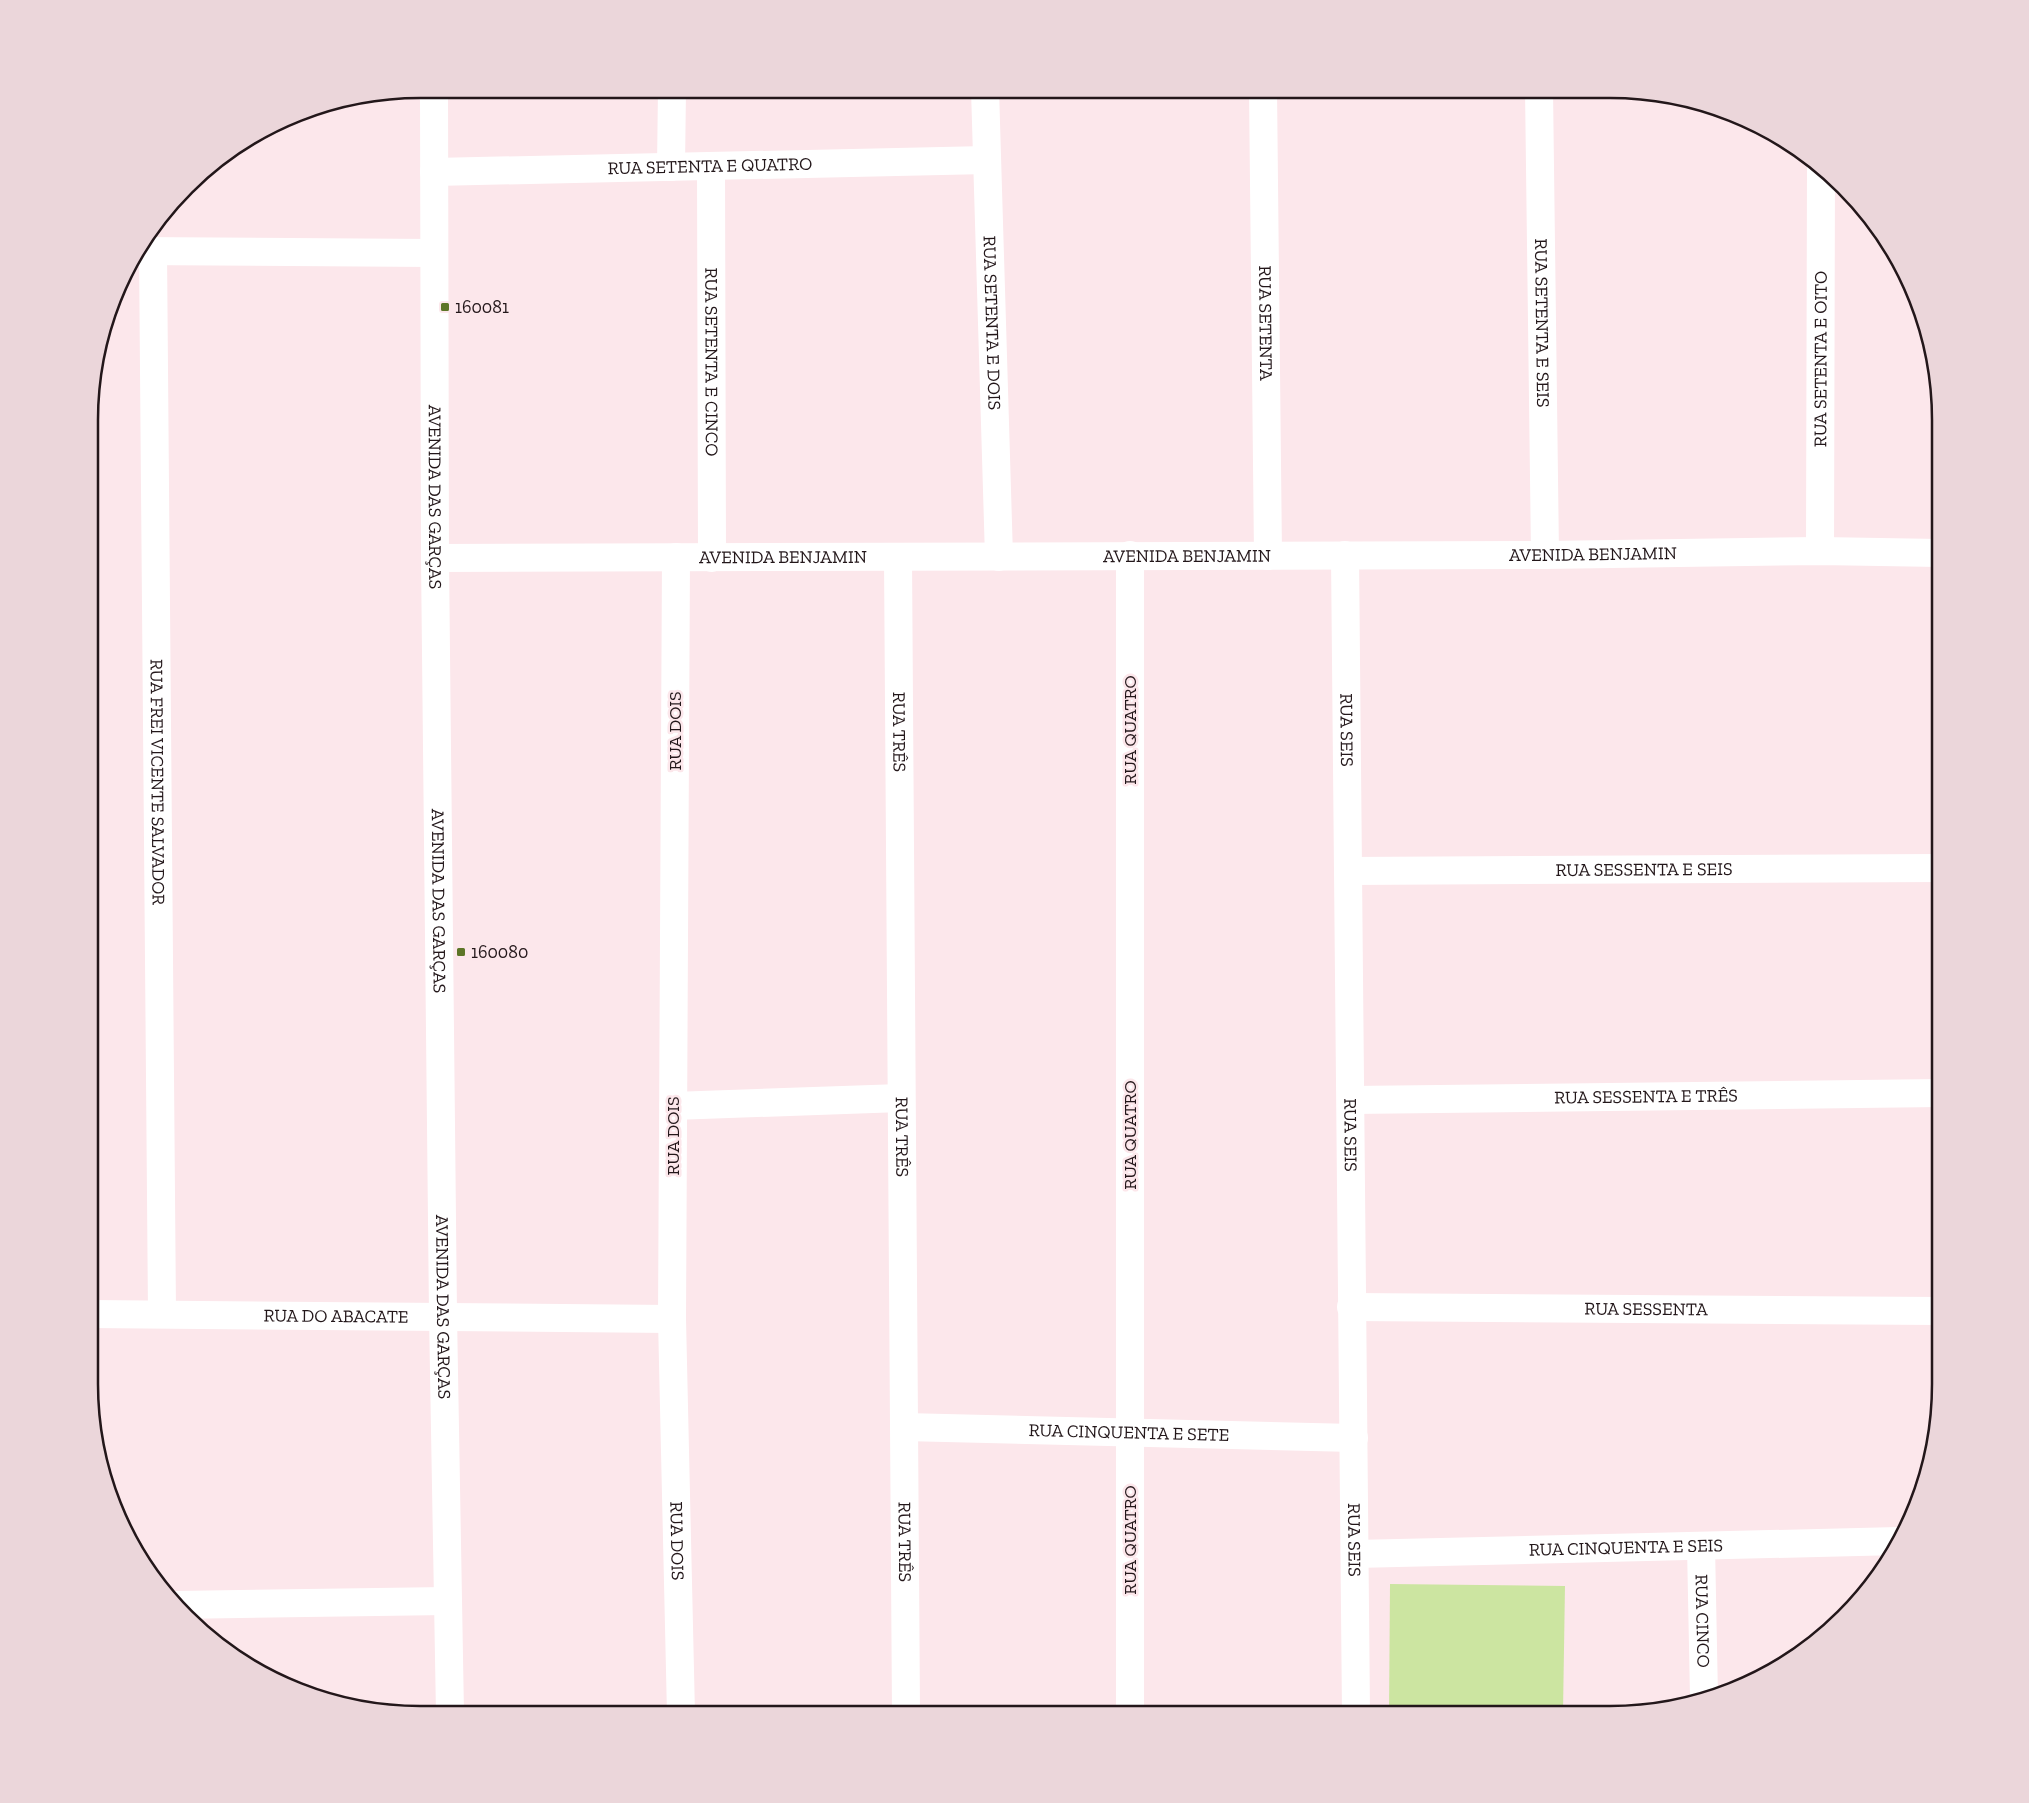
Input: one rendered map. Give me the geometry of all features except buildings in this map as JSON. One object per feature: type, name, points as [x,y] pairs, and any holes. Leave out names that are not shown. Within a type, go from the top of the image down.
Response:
[{"type":"street","name":"AVENIDA DAS GARÇAS","points":[[434,98],[435,558],[443,1315],[450,1706]]},
{"type":"street","points":[[671,167],[672,98]]},
{"type":"street","name":"RUA SETENTA E DOIS","points":[[985,98],[999,557]]},
{"type":"street","name":"RUA SETENTA","points":[[1263,98],[1268,556]]},
{"type":"street","name":"RUA SETENTA E SEIS","points":[[1539,98],[1545,555]]},
{"type":"street","name":"RUA SETENTA E QUATRO","points":[[434,172],[987,160]]},
{"type":"street","name":"RUA SETENTA E CINCO","points":[[711,166],[712,558]]},
{"type":"street","name":"RUA SETENTA E OITO","points":[[1820,551],[1821,176]]},
{"type":"street","points":[[145,251],[433,253]]},
{"type":"street","name":"RUA FREI VICENTE SALVADOR","points":[[144,253],[162,1313]]},
{"type":"street","name":"AVENIDA BENJAMIN","points":[[435,558],[1545,555],[1820,551],[1932,553]]},
{"type":"street","name":"RUA QUATRO","points":[[1130,555],[1130,1706]]},
{"type":"street","name":"RUA SEIS","points":[[1345,555],[1356,1706]]},
{"type":"street","name":"RUA DOIS","points":[[676,557],[672,1318],[681,1706]]},
{"type":"street","name":"RUA TRÊS","points":[[898,558],[906,1706]]},
{"type":"street","name":"RUA SESSENTA E SEIS","points":[[1349,871],[1932,868]]},
{"type":"street","name":"RUA SESSENTA E TRÊS","points":[[1351,1100],[1932,1093]]},
{"type":"street","points":[[672,1106],[901,1098]]},
{"type":"street","name":"RUA SESSENTA","points":[[1351,1307],[1932,1311]]},
{"type":"street","name":"RUA DO ABACATE","points":[[98,1314],[672,1318]]},
{"type":"street","name":"RUA CINQUENTA E SETE","points":[[904,1428],[1354,1438]]},
{"type":"street","name":"RUA CINQUENTA E SEIS","points":[[1355,1554],[1890,1541]]},
{"type":"street","name":"RUA CINCO","points":[[1701,1546],[1704,1691]]},
{"type":"street","points":[[186,1605],[447,1601]]},
{"type":"green space","points":[[1390,1584],[1565,1586],[1563,1706],[1389,1706]]},
{"type":"place","name":"160081","points":[[445,307]]},
{"type":"place","name":"160080","points":[[461,952]]}]
